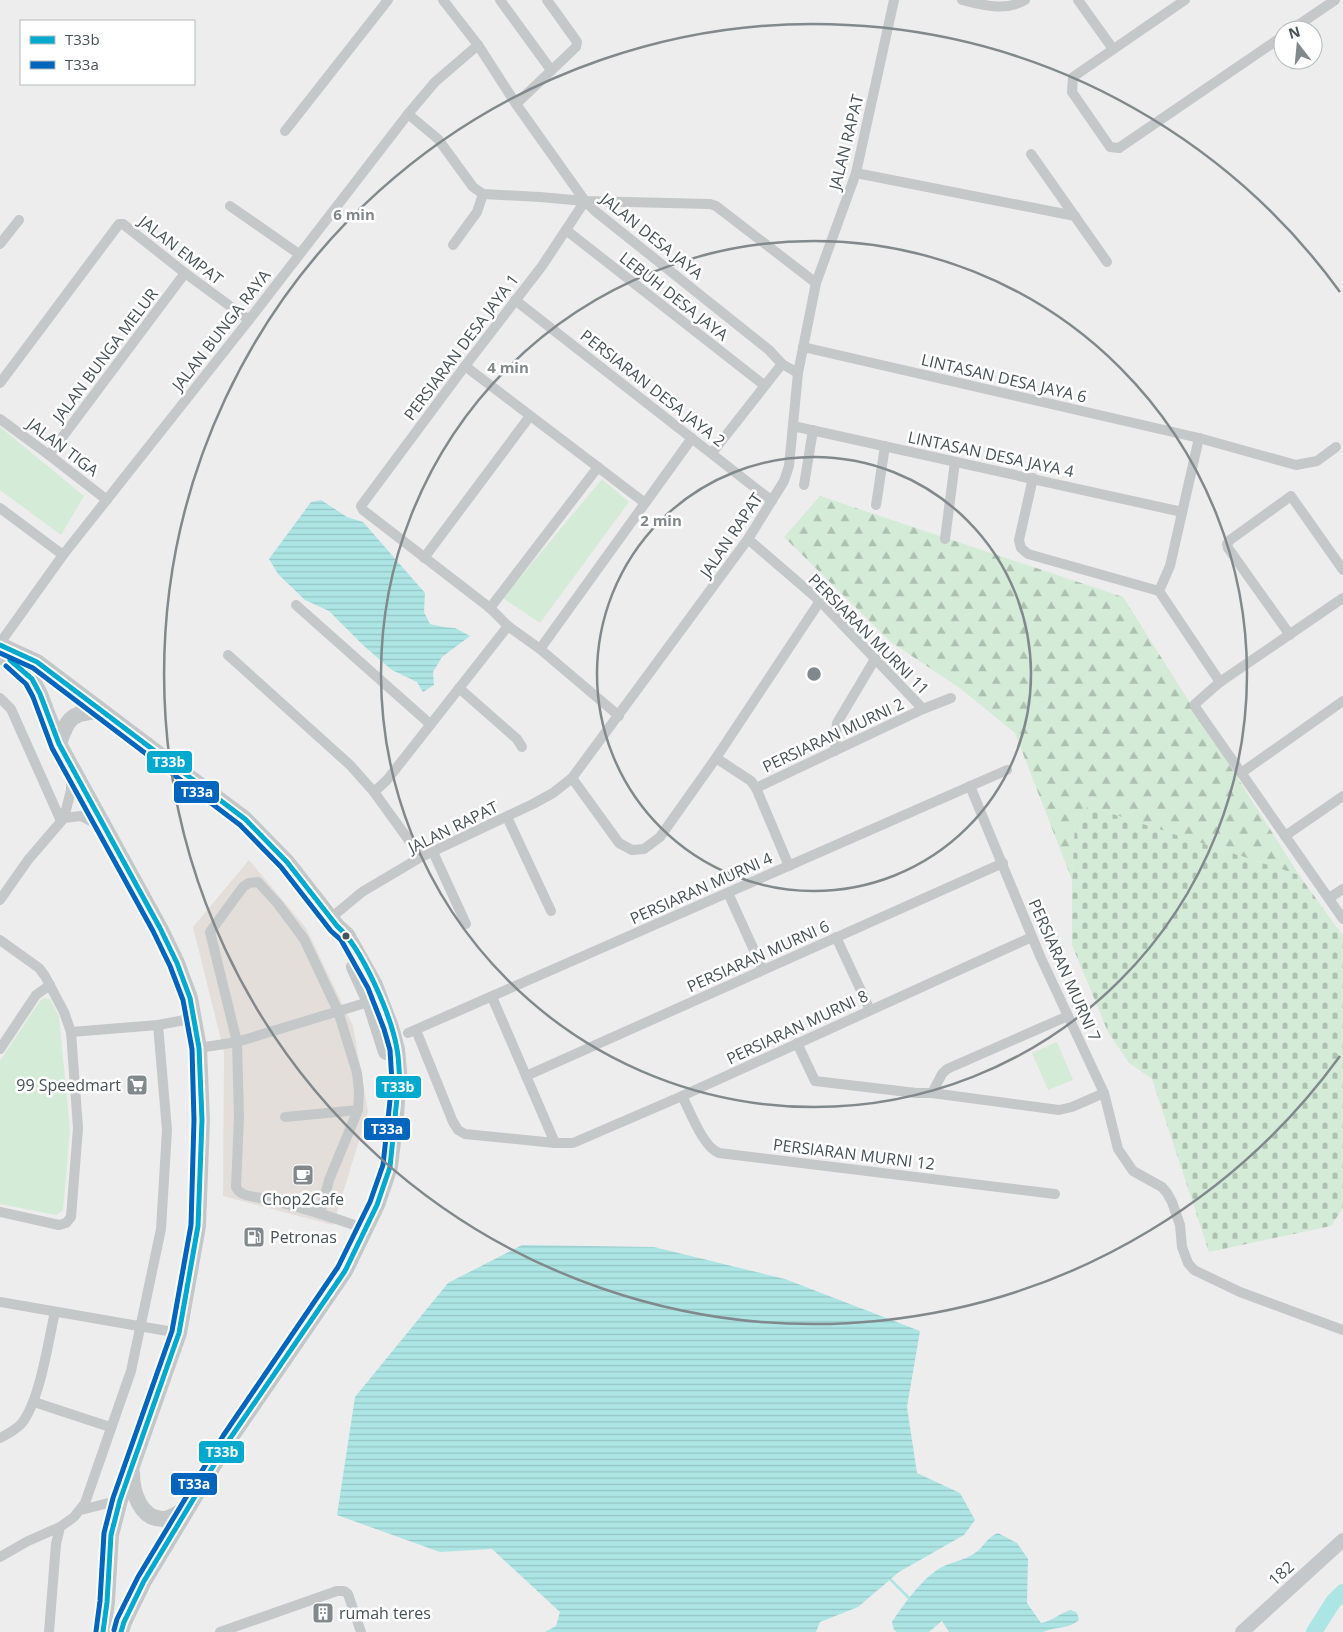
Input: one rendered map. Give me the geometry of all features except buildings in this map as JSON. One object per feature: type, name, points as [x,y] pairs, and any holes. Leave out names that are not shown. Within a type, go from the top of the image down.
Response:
[{"type":"main road","points":[[2,637],[245,819],[287,862],[346,936],[360,957],[397,1049],[399,1083]]},
{"type":"main road","points":[[0,655],[21,668],[32,679],[40,694],[59,744],[160,928],[190,998],[199,1048],[202,1120],[198,1226],[179,1333],[120,1500],[111,1535],[107,1602],[103,1632]]},
{"type":"main road","points":[[59,744],[65,726],[71,717],[82,712],[101,710]]},
{"type":"main road","points":[[378,1002],[398,1031],[412,1032]]},
{"type":"main road","points":[[121,1632],[144,1581],[229,1440],[345,1271],[366,1229],[377,1205],[390,1167],[402,1067],[401,1042],[403,1038],[412,1032]]},
{"type":"main road","points":[[132,1468],[134,1492],[139,1503],[152,1516],[164,1519],[171,1517],[192,1503]]},
{"type":"street","points":[[285,131],[388,0]]},
{"type":"street","name":"JALAN DESA JAYA","points":[[443,0],[478,45],[516,104],[595,211],[769,350],[782,364],[798,373]]},
{"type":"street","points":[[500,0],[551,70]]},
{"type":"street","points":[[516,104],[576,47],[577,42],[547,0]]},
{"type":"street","name":"JALAN RAPAT","points":[[334,921],[362,892],[421,857],[553,794],[572,778],[748,539],[772,501],[784,480],[789,466],[798,373],[816,283],[856,173],[894,0]]},
{"type":"street","points":[[962,0],[996,7],[1010,6],[1025,0]]},
{"type":"street","points":[[1078,0],[1113,49]]},
{"type":"street","points":[[1185,0],[1073,77],[1071,89],[1108,146],[1117,148],[1273,43]]},
{"type":"street","points":[[1306,20],[1335,0]]},
{"type":"street","name":"JALAN BUNGA RAYA","points":[[2,637],[63,555],[249,320],[408,114],[435,82],[478,45]]},
{"type":"street","points":[[408,114],[438,139],[473,187],[484,194],[586,201],[710,204],[721,210],[816,283]]},
{"type":"street","points":[[1031,154],[1107,262]]},
{"type":"street","points":[[856,173],[1075,216]]},
{"type":"street","points":[[453,245],[477,212],[484,194]]},
{"type":"street","name":"PERSIARAN DESA JAYA 1","points":[[424,558],[363,510],[362,504],[515,300],[586,201]]},
{"type":"street","points":[[230,206],[299,254]]},
{"type":"street","points":[[0,244],[19,220]]},
{"type":"street","name":"JALAN EMPAT","points":[[4,370],[119,224],[123,224],[249,320]]},
{"type":"street","name":"LEBUH DESA JAYA","points":[[566,230],[764,385]]},
{"type":"street","name":"JALAN BUNGA MELUR","points":[[49,455],[185,273]]},
{"type":"street","name":"PERSIARAN DESA JAYA 2","points":[[515,300],[772,501]]},
{"type":"street","name":"LINTASAN DESA JAYA 6","points":[[803,347],[1199,438],[1296,465],[1317,461],[1336,447]]},
{"type":"street","points":[[712,453],[782,364]]},
{"type":"street","points":[[465,366],[645,503]]},
{"type":"street","points":[[0,383],[4,370]]},
{"type":"street","points":[[530,416],[424,558],[490,608],[508,626],[540,649],[619,716]]},
{"type":"street","name":"JALAN TIGA","points":[[0,419],[107,500]]},
{"type":"street","name":"LINTASAN DESA JAYA 4","points":[[793,426],[1182,512]]},
{"type":"street","points":[[804,485],[813,430]]},
{"type":"street","points":[[540,649],[692,438]]},
{"type":"street","points":[[1159,592],[1170,566],[1199,438]]},
{"type":"street","points":[[876,505],[885,446]]},
{"type":"street","points":[[945,539],[955,462]]},
{"type":"street","points":[[490,608],[598,467]]},
{"type":"street","points":[[1033,478],[1019,540],[1021,548],[1028,554],[1159,592],[1220,682]]},
{"type":"street","points":[[1290,635],[1228,548],[1227,544],[1233,536],[1291,496],[1343,570]]},
{"type":"street","points":[[0,508],[63,555]]},
{"type":"street","name":"PERSIARAN MURNI 11","points":[[748,539],[820,601],[923,709]]},
{"type":"street","points":[[1343,598],[1220,682],[1196,702],[1196,708],[1343,919]]},
{"type":"street","points":[[572,778],[619,843],[632,850],[644,849],[660,837],[716,758],[820,601]]},
{"type":"street","points":[[296,604],[430,724]]},
{"type":"street","points":[[374,792],[386,780],[508,626]]},
{"type":"street","points":[[228,655],[350,765],[374,792],[421,857]]},
{"type":"street","points":[[835,750],[838,723],[875,659]]},
{"type":"street","points":[[459,688],[517,739],[522,748]]},
{"type":"street","points":[[0,698],[11,709],[62,819]]},
{"type":"street","name":"PERSIARAN MURNI 2","points":[[756,788],[923,709],[952,698]]},
{"type":"street","points":[[1241,773],[1343,701]]},
{"type":"street","points":[[716,758],[751,781],[756,788],[789,866]]},
{"type":"street","points":[[0,900],[3,887],[62,819],[71,790],[70,762]]},
{"type":"street","name":"PERSIARAN MURNI 4","points":[[412,1032],[1007,770]]},
{"type":"street","name":"PERSIARAN MURNI 7","points":[[970,786],[1032,937],[1104,1093],[1118,1149],[1128,1167],[1162,1187],[1167,1193],[1180,1225],[1184,1256],[1188,1263],[1194,1270],[1240,1292],[1343,1330]]},
{"type":"street","points":[[1284,836],[1343,796]]},
{"type":"street","points":[[62,819],[81,816],[106,829]]},
{"type":"street","points":[[507,817],[551,911]]},
{"type":"street","points":[[432,852],[466,924]]},
{"type":"street","name":"PERSIARAN MURNI 6","points":[[526,1076],[1003,863]]},
{"type":"street","points":[[320,1214],[329,1180],[358,1110],[357,1073],[338,1011],[304,939],[278,904],[258,882],[249,883],[243,887],[211,929],[210,937],[237,1042],[239,1117],[236,1187],[238,1192],[244,1194],[279,1202],[366,1229]]},
{"type":"street","points":[[1330,898],[1343,889]]},
{"type":"street","points":[[728,893],[763,970]]},
{"type":"street","points":[[836,937],[870,1010]]},
{"type":"street","name":"PERSIARAN MURNI 8","points":[[555,1143],[573,1143],[682,1096],[1032,937]]},
{"type":"street","points":[[0,940],[39,968],[64,1012],[71,1032],[78,1128],[71,1218],[66,1223],[59,1224],[0,1212]]},
{"type":"street","points":[[0,1049],[36,995],[50,985]]},
{"type":"street","points":[[412,1032],[458,1130],[465,1134],[555,1143],[492,997]]},
{"type":"street","points":[[199,1048],[237,1042],[338,1011],[378,1002]]},
{"type":"street","points":[[932,1092],[947,1069],[1068,1016]]},
{"type":"street","points":[[71,1032],[158,1025],[195,1018]]},
{"type":"street","points":[[0,1557],[28,1541],[60,1528],[81,1510],[131,1371],[161,1229],[167,1130],[158,1025]]},
{"type":"street","points":[[797,1043],[815,1081],[916,1093],[932,1092],[1060,1110],[1072,1107],[1104,1093]]},
{"type":"street","name":"PERSIARAN MURNI 12","points":[[682,1096],[700,1132],[712,1149],[719,1153],[1055,1194]]},
{"type":"street","points":[[285,1117],[358,1110]]},
{"type":"street","points":[[0,1302],[179,1333]]},
{"type":"street","points":[[0,1438],[15,1429],[22,1422],[34,1402],[55,1312]]},
{"type":"street","points":[[34,1402],[110,1427]]},
{"type":"street","points":[[81,1510],[120,1500]]},
{"type":"street","points":[[49,1632],[56,1544],[60,1528]]},
{"type":"street","name":"182","points":[[1242,1632],[1343,1540]]},
{"type":"street","points":[[220,1632],[344,1591],[348,1594],[361,1632]]},
{"type":"shaded area","points":[[249,860],[306,928],[353,1026],[368,1112],[333,1225],[223,1196],[224,1052],[193,927]]},
{"type":"green space","points":[[0,427],[84,496],[61,535],[0,490]]},
{"type":"green space","points":[[602,479],[629,502],[540,623],[503,598]]},
{"type":"green space","points":[[820,496],[1123,597],[1299,875],[1088,806],[1075,823],[1072,880],[1015,733],[961,689],[891,642],[784,537]]},
{"type":"green space","points":[[1088,806],[1299,875],[1343,936],[1343,1208],[1331,1226],[1209,1252],[1152,1079],[1129,1063],[1108,1032],[1072,945],[1072,880],[1075,823]]},
{"type":"green space","points":[[44,998],[50,999],[59,1016],[70,1130],[63,1210],[56,1215],[0,1204],[0,1061],[39,1002]]},
{"type":"green space","points":[[1057,1042],[1073,1080],[1048,1090],[1032,1053]]},
{"type":"water","points":[[321,500],[347,517],[363,522],[425,593],[424,612],[430,624],[455,628],[470,636],[442,657],[433,672],[434,685],[423,692],[417,682],[392,670],[364,646],[329,611],[305,600],[278,574],[269,559],[311,502]]},
{"type":"water","points":[[522,1245],[654,1247],[785,1279],[920,1331],[907,1407],[917,1473],[960,1493],[975,1520],[964,1535],[899,1572],[858,1607],[820,1622],[816,1632],[545,1632],[556,1626],[560,1612],[492,1549],[440,1552],[337,1515],[355,1397],[448,1283]]},
{"type":"water","points":[[998,1533],[1017,1543],[1028,1559],[1027,1603],[1041,1623],[1071,1610],[1077,1613],[1079,1620],[1066,1627],[1043,1632],[949,1632],[942,1621],[929,1632],[897,1632],[894,1630],[892,1622],[928,1577],[942,1567],[975,1553],[991,1537]]},
{"type":"waterway","points":[[891,1580],[909,1598]]},
{"type":"waterway","points":[[1314,1632],[1333,1602],[1343,1592]]},
{"type":"transit line","name":"T33b","points":[[0,645],[37,662],[245,819],[287,862],[347,936],[356,950],[382,1001],[398,1053],[400,1083],[390,1167],[377,1205],[345,1271],[229,1440],[144,1581],[121,1632]]},
{"type":"transit line","name":"T33a","points":[[0,653],[33,668],[240,825],[281,867],[331,931],[341,940],[368,988],[390,1050],[392,1082],[383,1165],[370,1202],[338,1267],[223,1436],[138,1577],[117,1619],[114,1630]]},
{"type":"transit line","name":"T33b","points":[[10,660],[32,679],[40,694],[59,744],[160,928],[177,963],[190,998],[199,1048],[202,1120],[198,1226],[179,1333],[120,1500],[111,1535],[107,1602],[103,1632]]},
{"type":"transit line","name":"T33a","points":[[6,666],[26,684],[33,697],[52,748],[153,931],[170,966],[183,1000],[192,1049],[194,1120],[191,1225],[172,1331],[113,1498],[104,1533],[100,1601],[96,1631]]},
{"type":"place","name":"99 Speedmart","points":[[137,1085]]},
{"type":"place","name":"Chop2Cafe","points":[[303,1175]]},
{"type":"place","name":"Petronas","points":[[254,1237]]},
{"type":"place","name":"rumah teres","points":[[323,1613]]}]
